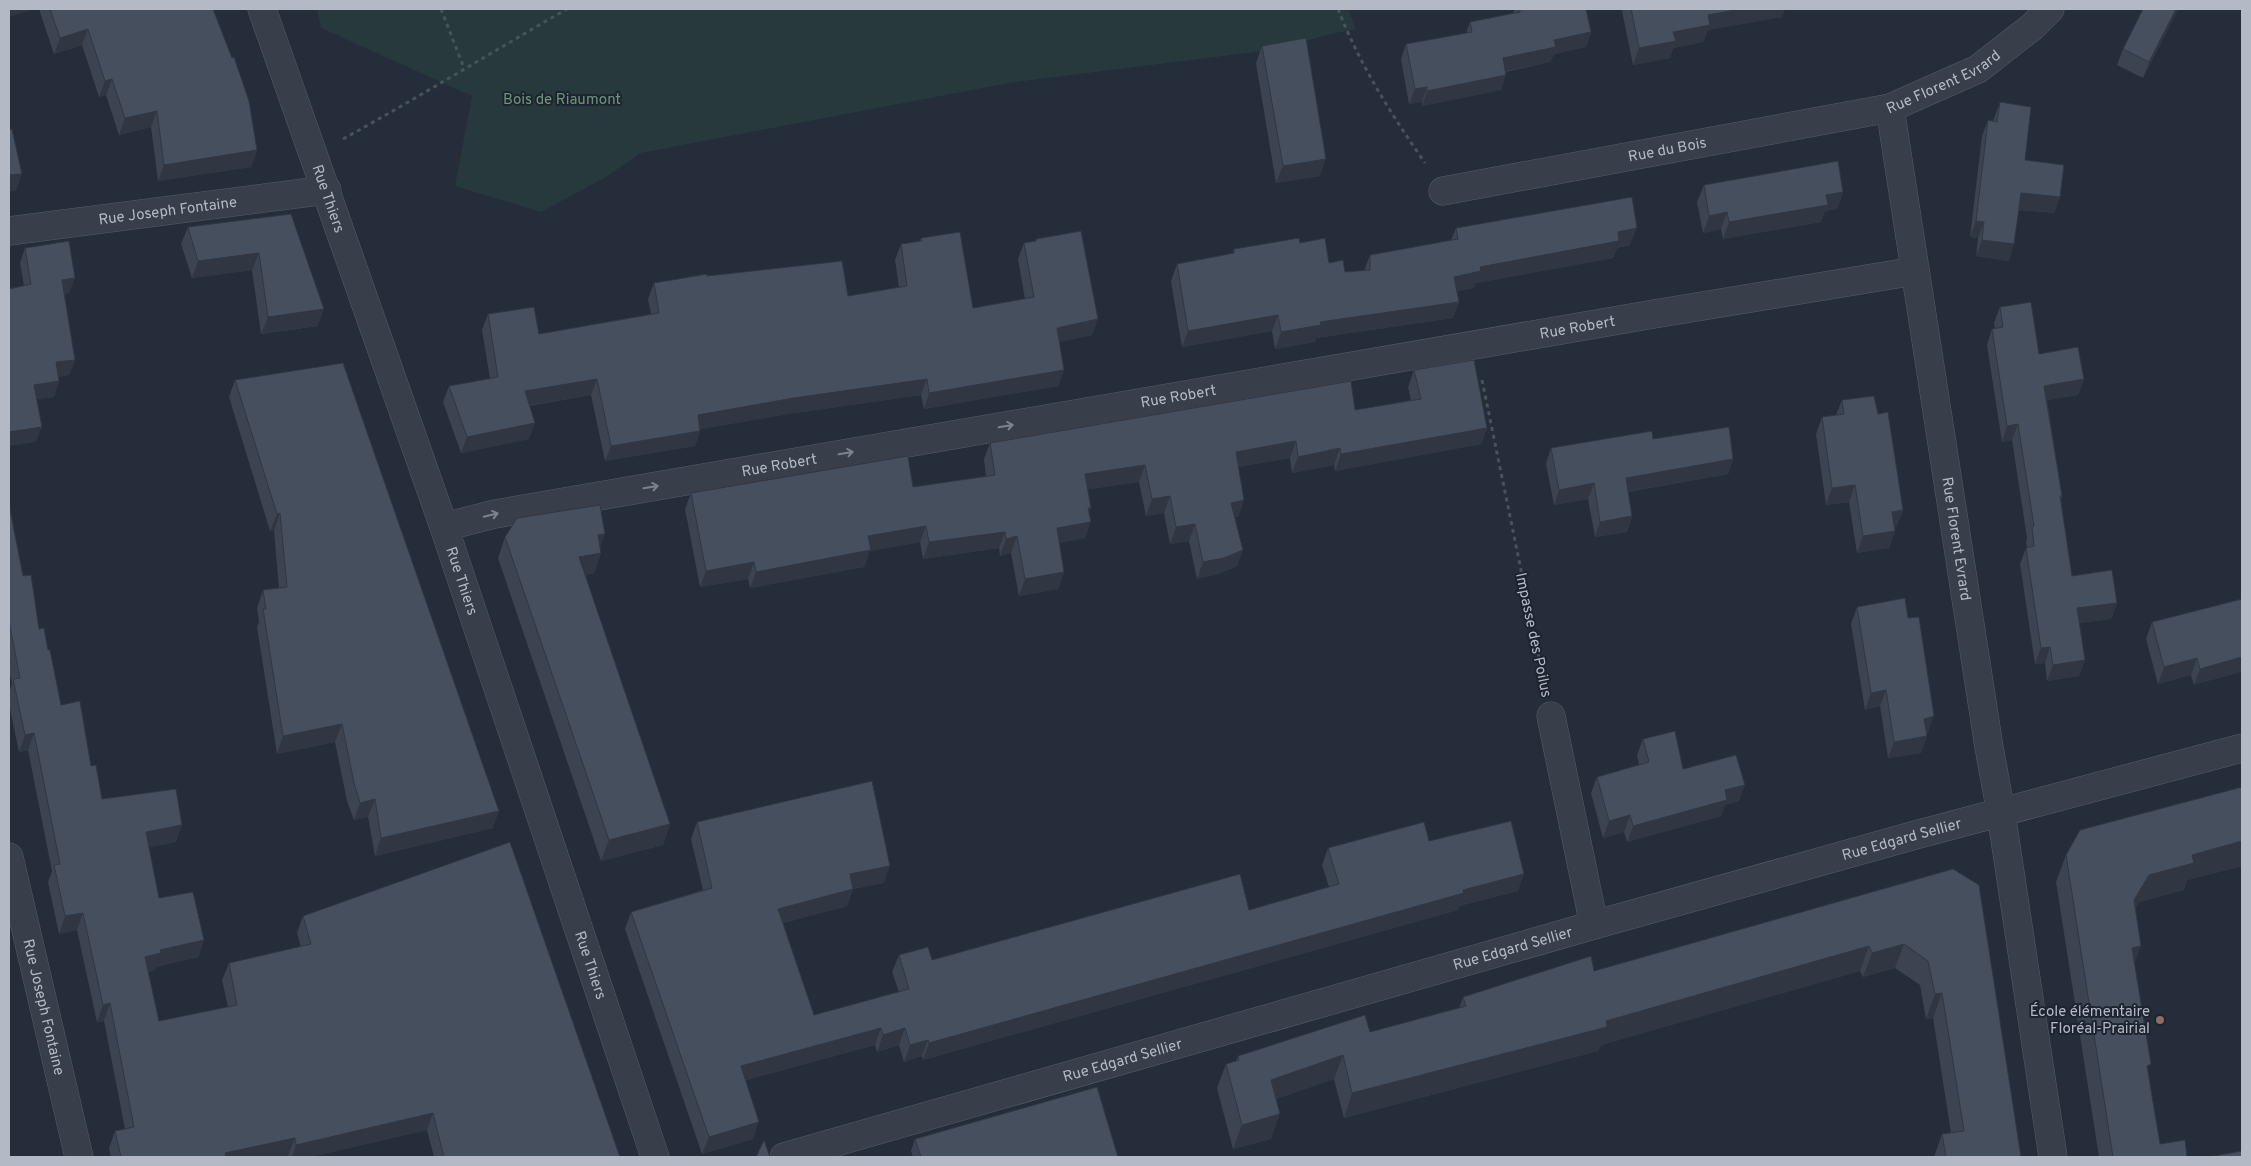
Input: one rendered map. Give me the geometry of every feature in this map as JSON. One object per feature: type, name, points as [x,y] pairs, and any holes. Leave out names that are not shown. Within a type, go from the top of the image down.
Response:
[{"type":"street","name":"Rue Thiers","points":[[262,9],[444,527],[655,1157]]},
{"type":"street","name":"Rue Florent Evrard","points":[[2050,9],[2032,27],[1978,69],[1890,108],[2053,1154]]},
{"type":"street","name":"Rue du Bois","points":[[1443,191],[1890,108]]},
{"type":"street","name":"Rue Joseph Fontaine","points":[[9,231],[327,190]]},
{"type":"street","name":"Rue Robert","points":[[444,527],[495,514],[1475,345],[1915,272]]},
{"type":"street","name":"Impasse des Poilus","points":[[1551,716],[1594,925]]},
{"type":"street","name":"Rue Edgard Sellier","points":[[784,1157],[1594,925],[2242,748]]},
{"type":"street","name":"Rue Joseph Fontaine","points":[[9,858],[79,1157]]},
{"type":"path","points":[[441,9],[464,68]]},
{"type":"path","points":[[314,154],[426,93],[464,68],[568,9]]},
{"type":"path","points":[[1338,9],[1353,45],[1386,105],[1443,191]]},
{"type":"path","name":"Impasse des Poilus","points":[[1475,345],[1551,716]]},
{"type":"green space","name":"Bois de Riaumont","points":[[317,9],[1348,9],[1356,29],[1326,35],[1280,49],[1009,83],[641,153],[606,177],[541,212],[455,186],[472,96],[321,28]]},
{"type":"building","points":[[50,9],[213,9],[232,58],[234,57],[249,101],[257,150],[164,165],[157,111],[125,118],[112,79],[105,81],[88,29],[60,38]]},
{"type":"building","points":[[1520,9],[1586,9],[1591,32],[1554,40],[1556,47],[1503,58],[1506,75],[1427,91],[1427,87],[1415,89],[1406,44],[1472,32],[1470,22],[1520,12]]},
{"type":"building","points":[[1631,9],[1740,9],[1708,15],[1710,25],[1673,32],[1676,41],[1639,48]]},
{"type":"building","points":[[2143,9],[2176,9],[2149,62],[2123,49]]},
{"type":"building","points":[[1306,38],[1326,159],[1283,166],[1262,46]]},
{"type":"building","points":[[2000,102],[2031,107],[2025,160],[2064,165],[2060,197],[2021,193],[2014,244],[1982,240],[1984,222],[1976,221],[1988,120],[1997,122]]},
{"type":"building","points":[[12,129],[22,174],[9,175],[9,130]]},
{"type":"building","points":[[1838,161],[1843,192],[1826,195],[1828,205],[1729,222],[1727,212],[1709,216],[1704,185]]},
{"type":"building","points":[[1632,197],[1637,228],[1618,232],[1619,241],[1480,267],[1481,271],[1454,277],[1459,302],[1320,322],[1321,325],[1281,332],[1278,315],[1188,331],[1177,264],[1234,253],[1234,249],[1299,238],[1300,243],[1325,238],[1329,263],[1343,260],[1345,272],[1370,270],[1370,255],[1458,239],[1456,228]]},
{"type":"building","points":[[291,214],[324,309],[268,317],[259,253],[198,261],[188,227]]},
{"type":"building","points":[[1081,231],[1098,319],[1057,328],[1064,370],[929,393],[927,379],[794,398],[698,415],[700,431],[611,446],[597,379],[525,391],[535,423],[467,437],[449,386],[498,377],[488,314],[534,307],[539,334],[659,313],[654,283],[707,274],[707,276],[842,261],[848,296],[907,286],[901,244],[922,241],[921,238],[960,232],[973,308],[1034,297],[1024,243]]},
{"type":"building","points":[[69,241],[75,278],[62,280],[75,360],[56,362],[59,381],[34,385],[42,427],[9,432],[9,289],[31,284],[25,248]]},
{"type":"building","points":[[2031,302],[2039,354],[2078,347],[2084,379],[2044,386],[2062,496],[2060,496],[2072,576],[2112,570],[2117,603],[2077,608],[2085,660],[2053,665],[2050,647],[2041,648],[2026,548],[2034,546],[2032,527],[2034,526],[2018,424],[2007,426],[1992,329],[2003,327],[2000,307]]},
{"type":"building","points":[[1474,360],[1487,428],[1341,454],[1340,448],[1298,457],[1296,441],[1236,452],[1244,500],[1231,503],[1243,550],[1224,558],[1203,562],[1195,524],[1176,527],[1170,496],[1152,499],[1145,465],[1085,474],[1091,508],[1088,508],[1091,522],[1057,528],[1064,572],[1025,579],[1017,536],[1006,539],[1005,532],[929,542],[926,526],[868,536],[871,550],[756,572],[754,562],[706,571],[691,493],[908,456],[913,487],[995,475],[990,443],[1351,381],[1355,410],[1421,399],[1414,370]]},
{"type":"building","points":[[343,363],[499,811],[381,838],[375,799],[360,803],[342,724],[283,736],[263,609],[266,609],[263,590],[287,587],[280,513],[277,514],[235,380]]},
{"type":"building","points":[[1874,396],[1878,414],[1888,412],[1903,510],[1892,512],[1895,531],[1863,536],[1855,485],[1832,488],[1822,417],[1844,414],[1842,400]]},
{"type":"building","points":[[1729,427],[1733,459],[1626,478],[1632,516],[1600,522],[1594,483],[1559,490],[1551,448],[1652,431],[1653,439]]},
{"type":"building","points":[[600,505],[605,534],[598,535],[601,553],[579,557],[670,824],[609,840],[505,537],[517,518]]},
{"type":"building","points":[[9,509],[23,576],[31,575],[39,629],[44,628],[61,705],[80,701],[91,766],[96,765],[102,799],[176,789],[182,825],[146,832],[159,898],[193,892],[204,940],[160,950],[161,953],[145,957],[159,1021],[237,1005],[229,963],[311,944],[303,916],[510,842],[620,1157],[444,1157],[433,1113],[296,1145],[295,1138],[225,1153],[226,1157],[121,1157],[115,1131],[134,1127],[110,1003],[103,1005],[83,913],[65,916],[54,865],[60,864],[34,733],[25,735],[13,679],[20,678],[9,621]]},
{"type":"building","points":[[1905,598],[1908,618],[1919,617],[1934,716],[1924,719],[1927,736],[1894,742],[1886,690],[1871,693],[1857,607]]},
{"type":"building","points":[[2242,599],[2242,657],[2200,669],[2197,658],[2164,667],[2152,622]]},
{"type":"building","points":[[1675,731],[1683,769],[1736,755],[1745,785],[1725,790],[1727,800],[1633,826],[1630,815],[1609,821],[1597,777],[1649,762],[1643,739]]},
{"type":"building","points":[[872,781],[890,866],[850,874],[853,889],[778,909],[814,1015],[909,989],[899,955],[928,947],[932,960],[1240,874],[1249,910],[1339,884],[1328,848],[1424,822],[1429,841],[1511,821],[1524,874],[1463,890],[1464,893],[929,1043],[928,1040],[910,1045],[905,1028],[883,1035],[881,1028],[741,1066],[759,1122],[709,1137],[631,912],[712,888],[697,822]]},
{"type":"building","points":[[2242,787],[2242,841],[2192,855],[2194,863],[2149,875],[2134,900],[2141,946],[2132,948],[2151,1064],[2147,1066],[2160,1144],[2185,1140],[2187,1157],[2113,1157],[2066,855],[2080,830]]},
{"type":"building","points":[[1953,869],[1979,885],[2021,1157],[1946,1157],[1942,1134],[1964,1131],[1942,993],[1935,994],[1928,961],[1904,944],[1872,953],[1869,946],[1606,1021],[1607,1027],[1352,1093],[1343,1055],[1271,1080],[1280,1114],[1242,1125],[1226,1064],[1239,1060],[1238,1056],[1365,1015],[1370,1032],[1466,1006],[1463,997],[1591,956],[1594,971]]},
{"type":"building","points":[[1097,1087],[1118,1157],[921,1157],[915,1139]]},
{"type":"building","points":[[764,1140],[770,1157],[756,1157]]},
{"type":"building","points":[[2242,1151],[2242,1157],[2208,1157]]},
{"type":"place","name":"École élémentaire Floréal-Prairial","points":[[2160,1020]]}]
